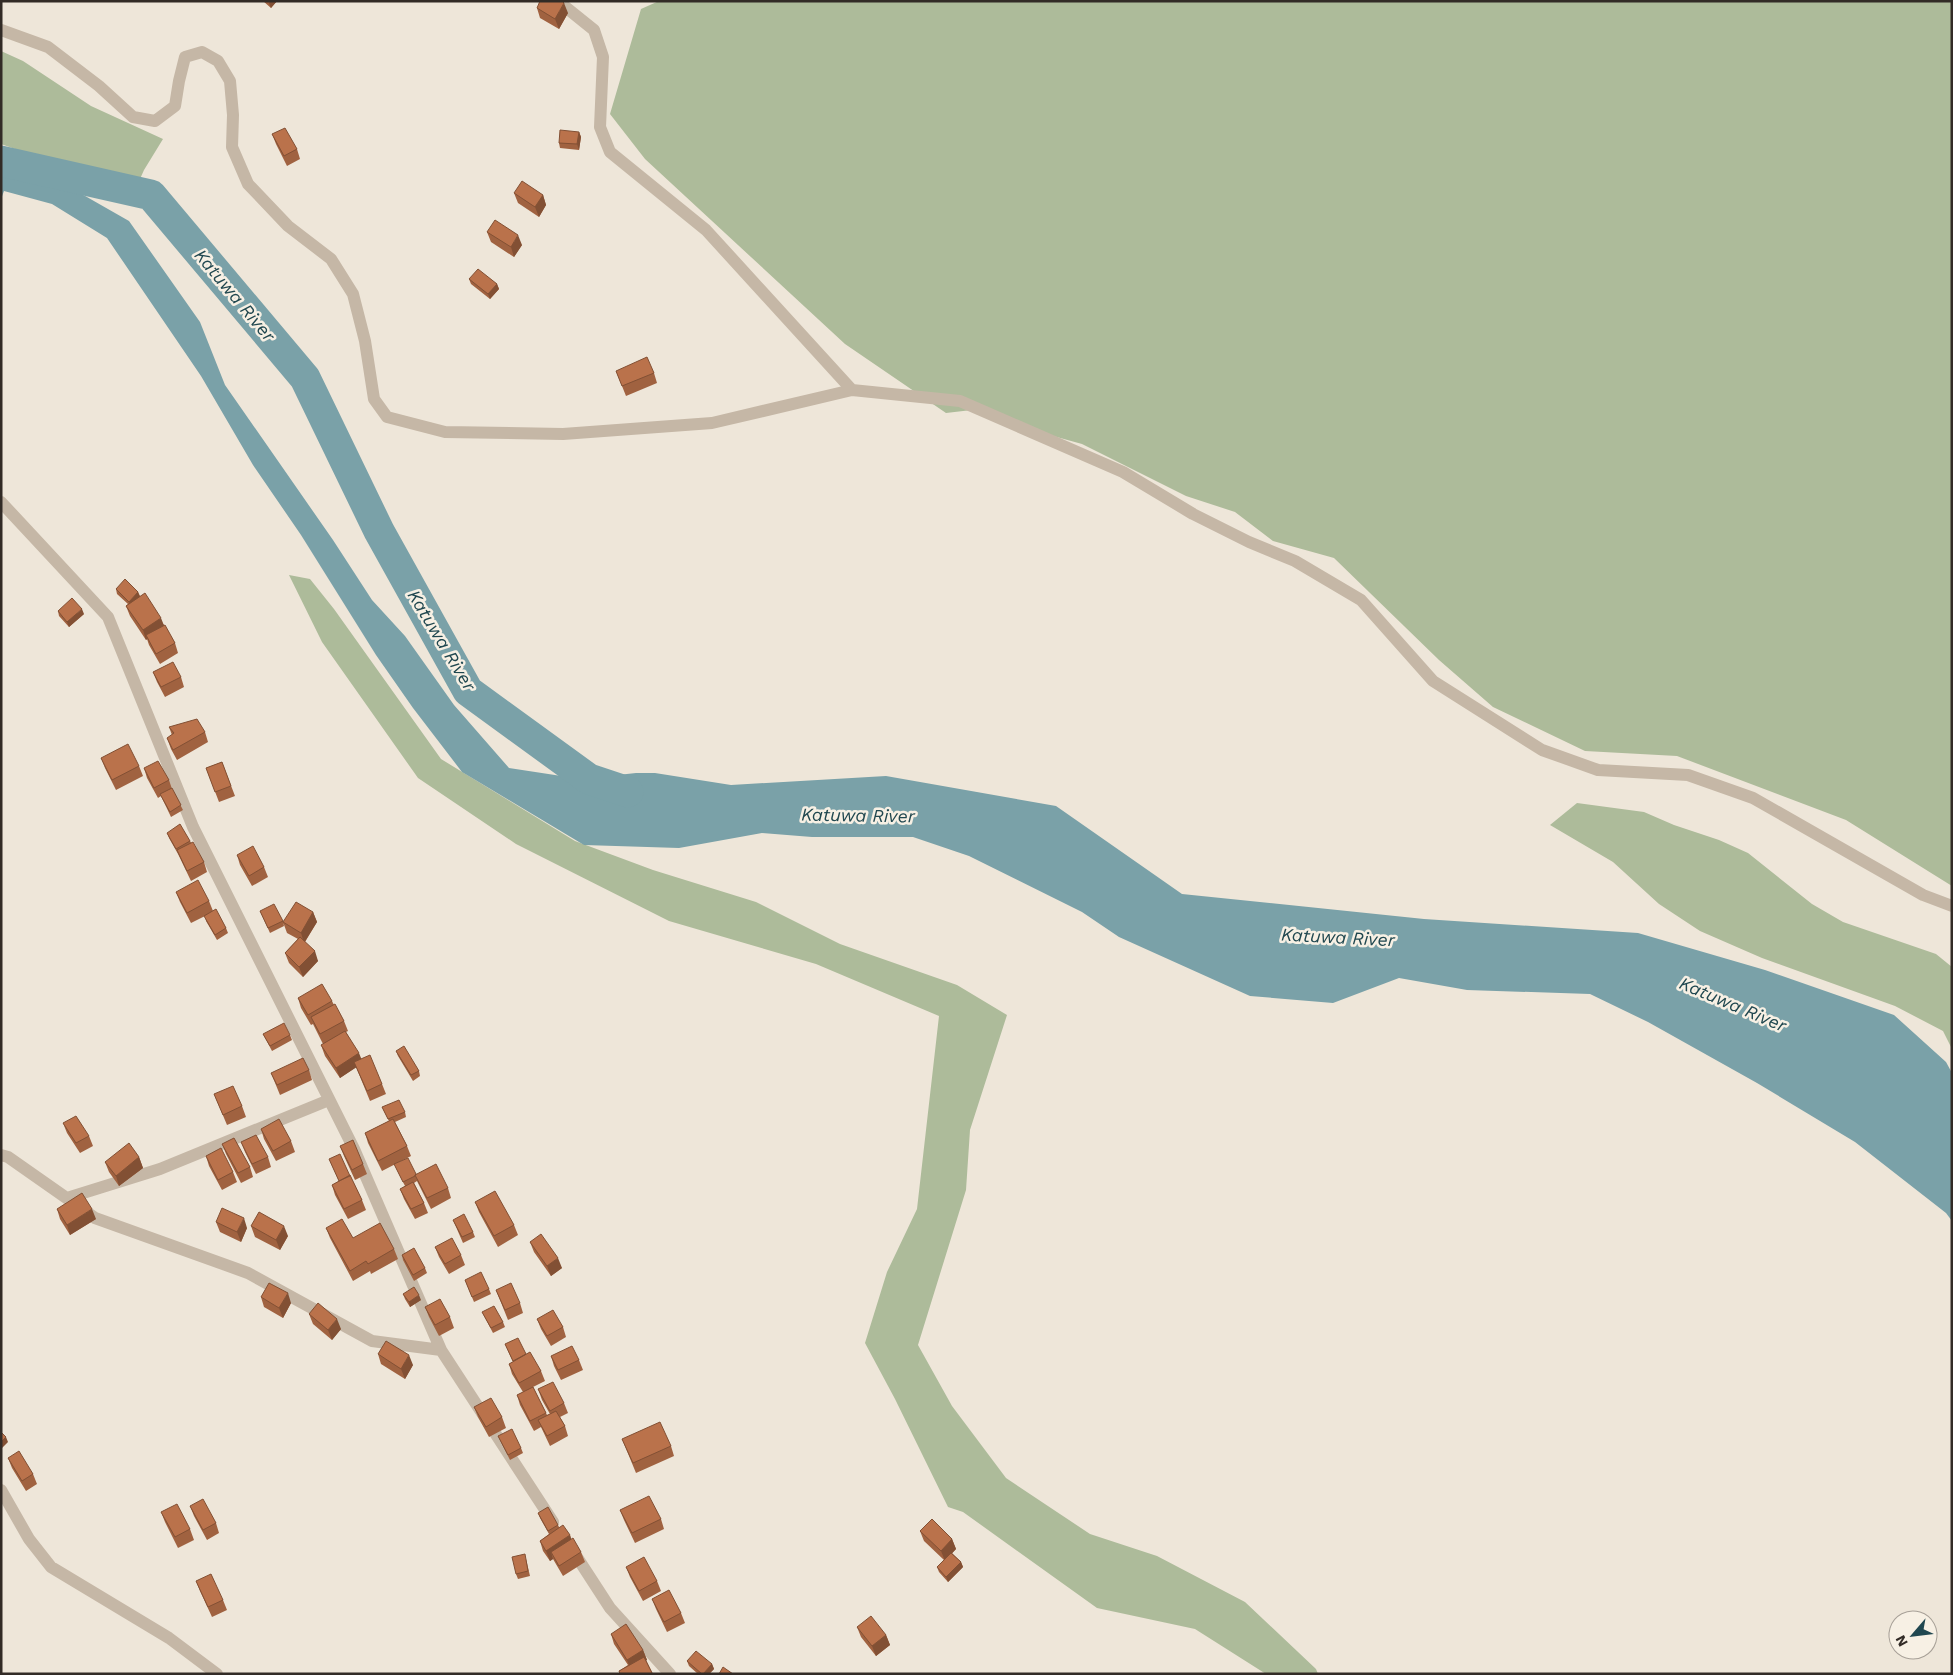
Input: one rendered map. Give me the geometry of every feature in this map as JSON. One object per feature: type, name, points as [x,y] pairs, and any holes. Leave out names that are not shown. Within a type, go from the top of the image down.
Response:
[{"type":"street","points":[[558,1],[594,30],[603,56],[600,127],[610,152],[706,230],[852,390]]},
{"type":"street","points":[[1,30],[48,47],[99,86],[133,117],[155,121],[175,106],[185,57],[202,52],[218,61],[230,81],[233,115],[232,147],[248,184],[288,226],[331,259],[349,287],[353,294],[365,341],[374,399],[388,417],[445,432],[563,434],[712,424],[852,390],[960,401],[1123,472],[1193,514],[1294,562],[1361,600],[1433,681],[1542,750],[1598,770],[1688,775],[1753,798],[1923,895],[1952,906]]},
{"type":"street","points":[[1,502],[108,617],[193,827],[354,1149],[441,1350],[610,1608],[670,1674]]},
{"type":"street","points":[[67,1198],[160,1169],[330,1100]]},
{"type":"street","points":[[1,1155],[8,1157],[95,1218],[248,1273],[372,1341],[441,1350]]},
{"type":"street","points":[[1,1490],[29,1539],[50,1567],[169,1638],[217,1674]]},
{"type":"green space","points":[[659,1],[1952,1],[1952,886],[1846,820],[1677,756],[1585,751],[1493,707],[1439,660],[1334,558],[1273,541],[1235,512],[1186,496],[1082,444],[1053,436],[989,408],[946,413],[845,344],[645,159],[610,114],[641,9]]},
{"type":"green space","points":[[1,51],[23,61],[91,106],[163,139],[144,170],[132,197],[46,160],[1,144]]},
{"type":"green space","points":[[289,575],[310,579],[334,609],[441,759],[575,841],[653,870],[756,902],[840,944],[957,985],[1007,1015],[970,1130],[966,1190],[918,1345],[952,1406],[1006,1478],[1090,1534],[1157,1556],[1245,1602],[1316,1669],[1318,1674],[1266,1674],[1195,1629],[1097,1608],[963,1512],[948,1507],[865,1343],[887,1272],[917,1209],[939,1016],[816,964],[669,921],[516,844],[418,778],[322,642]]},
{"type":"green space","points":[[1577,803],[1644,812],[1674,825],[1719,840],[1748,853],[1812,904],[1843,922],[1936,954],[1952,967],[1952,1049],[1943,1031],[1895,1006],[1762,958],[1700,931],[1659,904],[1613,862],[1550,825]]},
{"type":"water","points":[[1,153],[15,156],[129,221],[200,322],[225,385],[333,540],[372,600],[405,636],[454,705],[509,768],[581,779],[636,773],[655,773],[731,785],[886,776],[1056,806],[1182,894],[1424,919],[1638,933],[1765,970],[1894,1015],[1946,1062],[1952,1073],[1952,1221],[1946,1213],[1855,1142],[1757,1083],[1648,1022],[1590,994],[1467,990],[1399,978],[1333,1003],[1250,996],[1119,937],[1082,912],[969,856],[913,837],[812,837],[762,833],[679,848],[584,845],[462,772],[413,708],[376,655],[301,535],[253,465],[201,376],[107,238],[52,204],[4,191],[1,199]]},
{"type":"building","points":[[540,1],[562,1],[564,3],[555,19],[537,8]]},
{"type":"building","points":[[285,128],[297,149],[284,156],[272,134]]},
{"type":"building","points":[[560,130],[579,132],[577,144],[559,143]]},
{"type":"building","points":[[522,181],[543,195],[535,207],[514,193]]},
{"type":"building","points":[[495,220],[518,235],[511,247],[487,232]]},
{"type":"building","points":[[478,269],[497,284],[488,294],[469,279]]},
{"type":"building","points":[[647,357],[654,373],[622,386],[616,371]]},
{"type":"building","points":[[125,579],[138,592],[129,602],[116,589]]},
{"type":"building","points":[[145,593],[161,618],[143,630],[126,606]]},
{"type":"building","points":[[72,598],[82,609],[67,622],[58,611]]},
{"type":"building","points":[[165,625],[175,643],[156,654],[146,635]]},
{"type":"building","points":[[173,662],[181,677],[161,687],[153,672]]},
{"type":"building","points":[[197,719],[205,732],[173,750],[167,738],[174,733],[169,727]]},
{"type":"building","points":[[128,744],[139,766],[112,780],[101,758]]},
{"type":"building","points":[[158,761],[169,780],[154,788],[144,768]]},
{"type":"building","points":[[222,762],[231,786],[215,792],[206,768]]},
{"type":"building","points":[[172,788],[181,805],[170,812],[160,794]]},
{"type":"building","points":[[180,824],[190,841],[176,849],[167,833]]},
{"type":"building","points":[[193,842],[204,862],[187,871],[177,850]]},
{"type":"building","points":[[253,846],[264,867],[249,876],[237,855]]},
{"type":"building","points":[[198,880],[209,901],[187,913],[176,892]]},
{"type":"building","points":[[296,902],[313,912],[301,933],[283,922]]},
{"type":"building","points":[[274,904],[283,921],[268,928],[260,911]]},
{"type":"building","points":[[216,909],[226,928],[215,935],[204,916]]},
{"type":"building","points":[[300,937],[315,951],[299,967],[285,953]]},
{"type":"building","points":[[322,984],[332,1001],[308,1015],[298,998]]},
{"type":"building","points":[[335,1004],[344,1021],[320,1034],[311,1017]]},
{"type":"building","points":[[284,1023],[290,1035],[270,1046],[263,1034]]},
{"type":"building","points":[[345,1031],[359,1053],[336,1068],[321,1045]]},
{"type":"building","points":[[404,1046],[419,1071],[411,1075],[396,1051]]},
{"type":"building","points":[[370,1055],[382,1084],[367,1091],[354,1062]]},
{"type":"building","points":[[303,1058],[309,1070],[277,1085],[271,1073]]},
{"type":"building","points":[[233,1086],[242,1106],[223,1115],[214,1094]]},
{"type":"building","points":[[399,1100],[405,1112],[388,1119],[382,1107]]},
{"type":"building","points":[[76,1116],[89,1136],[76,1143],[63,1123]]},
{"type":"building","points":[[279,1119],[291,1141],[273,1151],[261,1129]]},
{"type":"building","points":[[393,1119],[407,1146],[378,1161],[365,1133]]},
{"type":"building","points":[[256,1135],[268,1157],[252,1164],[241,1142]]},
{"type":"building","points":[[234,1138],[250,1167],[238,1173],[222,1144]]},
{"type":"building","points":[[353,1140],[363,1164],[352,1170],[340,1146]]},
{"type":"building","points":[[129,1143],[139,1157],[116,1176],[105,1162]]},
{"type":"building","points":[[221,1148],[233,1172],[218,1180],[206,1156]]},
{"type":"building","points":[[340,1154],[350,1176],[339,1181],[329,1159]]},
{"type":"building","points":[[408,1158],[416,1174],[403,1182],[394,1164]]},
{"type":"building","points":[[436,1164],[448,1188],[427,1198],[415,1175]]},
{"type":"building","points":[[350,1175],[362,1200],[344,1209],[332,1185]]},
{"type":"building","points":[[413,1182],[424,1203],[411,1209],[400,1189]]},
{"type":"building","points":[[495,1191],[514,1225],[494,1236],[475,1202]]},
{"type":"building","points":[[82,1193],[92,1209],[67,1225],[57,1209]]},
{"type":"building","points":[[222,1208],[244,1218],[237,1232],[216,1222]]},
{"type":"building","points":[[259,1212],[284,1226],[276,1240],[251,1226]]},
{"type":"building","points":[[464,1214],[473,1232],[462,1237],[453,1220]]},
{"type":"building","points":[[342,1219],[353,1238],[380,1223],[394,1249],[368,1264],[366,1261],[350,1271],[326,1228]]},
{"type":"building","points":[[541,1234],[558,1258],[547,1266],[530,1242]]},
{"type":"building","points":[[452,1238],[461,1255],[445,1264],[435,1247]]},
{"type":"building","points":[[414,1248],[425,1268],[413,1275],[402,1255]]},
{"type":"building","points":[[481,1272],[489,1289],[472,1297],[465,1280]]},
{"type":"building","points":[[269,1283],[288,1293],[279,1308],[261,1297]]},
{"type":"building","points":[[511,1283],[520,1303],[505,1310],[496,1290]]},
{"type":"building","points":[[414,1287],[419,1295],[409,1302],[403,1294]]},
{"type":"building","points":[[440,1299],[450,1317],[435,1325],[425,1307]]},
{"type":"building","points":[[318,1303],[337,1319],[328,1330],[309,1314]]},
{"type":"building","points":[[494,1306],[503,1322],[491,1328],[482,1312]]},
{"type":"building","points":[[553,1310],[563,1327],[547,1336],[537,1319]]},
{"type":"building","points":[[518,1338],[526,1354],[513,1361],[505,1344]]},
{"type":"building","points":[[386,1341],[409,1355],[401,1369],[378,1354]]},
{"type":"building","points":[[572,1346],[579,1360],[558,1370],[551,1356]]},
{"type":"building","points":[[530,1352],[541,1371],[519,1383],[509,1364]]},
{"type":"building","points":[[553,1382],[564,1403],[550,1411],[538,1389]]},
{"type":"building","points":[[533,1387],[546,1413],[530,1421],[517,1395]]},
{"type":"building","points":[[491,1398],[502,1417],[486,1427],[474,1407]]},
{"type":"building","points":[[556,1411],[565,1426],[547,1436],[538,1420]]},
{"type":"building","points":[[660,1422],[671,1446],[633,1463],[622,1439]]},
{"type":"building","points":[[512,1429],[521,1448],[508,1455],[498,1436]]},
{"type":"building","points":[[1,1432],[6,1437],[1,1442]]},
{"type":"building","points":[[19,1451],[33,1474],[22,1481],[8,1458]]},
{"type":"building","points":[[649,1496],[661,1519],[632,1533],[620,1510]]},
{"type":"building","points":[[203,1499],[216,1523],[203,1530],[190,1506]]},
{"type":"building","points":[[177,1504],[190,1529],[175,1537],[161,1512]]},
{"type":"building","points":[[548,1507],[558,1525],[548,1531],[538,1513]]},
{"type":"building","points":[[932,1519],[952,1539],[941,1551],[920,1531]]},
{"type":"building","points":[[563,1525],[570,1535],[546,1551],[540,1541]]},
{"type":"building","points":[[573,1538],[581,1552],[559,1566],[551,1552]]},
{"type":"building","points":[[951,1553],[961,1562],[946,1577],[937,1567]]},
{"type":"building","points":[[525,1554],[528,1571],[516,1574],[512,1557]]},
{"type":"building","points":[[644,1557],[657,1581],[639,1591],[626,1567]]},
{"type":"building","points":[[211,1574],[223,1600],[208,1607],[196,1581]]},
{"type":"building","points":[[669,1590],[681,1613],[664,1622],[652,1599]]},
{"type":"building","points":[[871,1616],[886,1635],[872,1646],[857,1627]]},
{"type":"building","points":[[626,1624],[643,1650],[627,1660],[611,1634]]},
{"type":"building","points":[[696,1651],[712,1664],[703,1674],[687,1661]]},
{"type":"building","points":[[644,1657],[651,1674],[620,1674],[619,1671]]},
{"type":"building","points":[[723,1667],[733,1674],[719,1674]]},
{"type":"waterway","name":"Katuwa River","points":[[1,161],[151,195],[305,378],[379,531],[468,691],[589,779],[628,792]]}]
